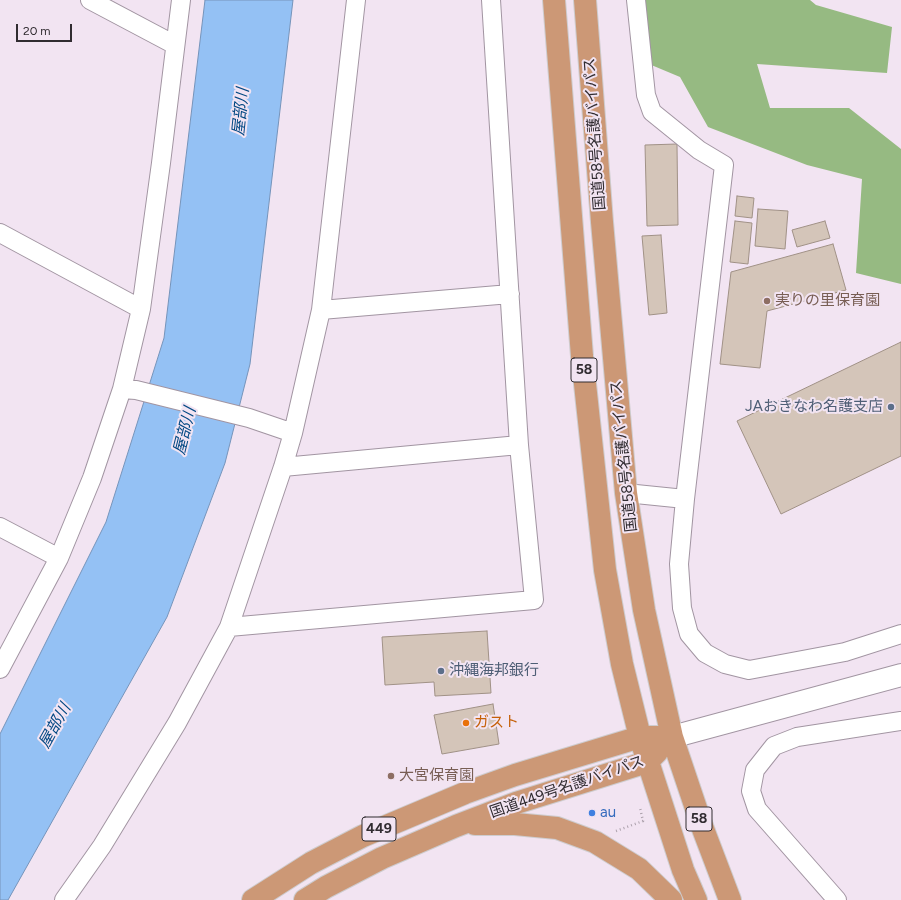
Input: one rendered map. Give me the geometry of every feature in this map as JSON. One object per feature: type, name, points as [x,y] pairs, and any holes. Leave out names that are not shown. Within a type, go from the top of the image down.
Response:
[{"type":"highway","name":"国道58号名護バイパス","points":[[554,0],[582,356],[597,510],[614,629],[640,737]]},
{"type":"highway","name":"国道58号名護バイパス","points":[[585,0],[602,222],[626,493],[644,610],[672,737],[703,829],[730,900]]},
{"type":"highway","name":"国道449号名護バイパス","points":[[252,900],[311,862],[414,813],[465,793],[515,775],[640,737],[672,737]]},
{"type":"highway","name":"58","points":[[640,737],[683,870],[696,900]]},
{"type":"highway","name":"国道449号名護バイパス","points":[[305,900],[326,886],[382,858],[456,826],[516,803],[647,762],[672,737]]},
{"type":"highway","points":[[456,826],[474,824],[515,824],[557,828],[595,842],[640,869],[671,900]]},
{"type":"street","points":[[90,0],[175,45]]},
{"type":"street","points":[[0,669],[59,558],[129,389],[141,309],[181,0]]},
{"type":"street","points":[[64,900],[102,846],[177,723],[229,627],[283,467],[293,433],[321,310],[356,0]]},
{"type":"street","points":[[229,627],[534,600],[519,445],[491,0]]},
{"type":"street","points":[[636,0],[646,95],[652,112],[699,150],[724,165],[685,499],[679,564],[682,608],[689,634],[705,653],[725,664],[749,670],[845,652],[901,634]]},
{"type":"street","points":[[0,233],[141,309]]},
{"type":"street","points":[[321,310],[510,294]]},
{"type":"street","points":[[129,389],[249,418],[293,433]]},
{"type":"street","points":[[283,467],[519,445]]},
{"type":"street","points":[[626,493],[685,499]]},
{"type":"street","points":[[0,527],[59,558]]},
{"type":"street","points":[[672,737],[901,676]]},
{"type":"street","points":[[837,900],[757,809],[751,791],[755,770],[774,746],[798,737],[901,721]]},
{"type":"green space","points":[[627,0],[810,0],[816,5],[892,27],[887,73],[757,64],[770,108],[849,108],[901,149],[901,284],[856,273],[862,179],[807,165],[708,127],[680,77],[637,59]]},
{"type":"water","name":"屋部川","points":[[205,0],[293,0],[250,364],[225,463],[167,617],[8,900],[0,900],[0,734],[106,522],[164,338]]},
{"type":"building","points":[[677,144],[678,225],[647,226],[645,145]]},
{"type":"building","points":[[737,196],[754,198],[752,218],[735,216]]},
{"type":"building","points":[[758,209],[788,211],[785,249],[755,246]]},
{"type":"building","points":[[735,221],[752,223],[748,264],[730,262]]},
{"type":"building","points":[[825,221],[830,238],[797,247],[792,230]]},
{"type":"building","points":[[661,235],[667,313],[649,315],[642,236]]},
{"type":"building","name":"実りの里保育園","points":[[833,244],[846,290],[767,311],[760,368],[720,364],[731,272]]},
{"type":"building","points":[[901,342],[901,456],[781,514],[737,421]]},
{"type":"building","points":[[487,631],[491,693],[435,696],[434,682],[385,685],[382,637]]},
{"type":"building","points":[[493,704],[499,744],[442,754],[434,715]]},
{"type":"place","name":"実りの里保育園","points":[[767,301]]},
{"type":"place","name":"JAおきなわ名護支店","points":[[891,407]]},
{"type":"place","name":"沖縄海邦銀行","points":[[441,671]]},
{"type":"place","name":"ガスト","points":[[466,723]]},
{"type":"place","name":"大宮保育園","points":[[391,776]]},
{"type":"place","name":"au","points":[[592,813]]}]
